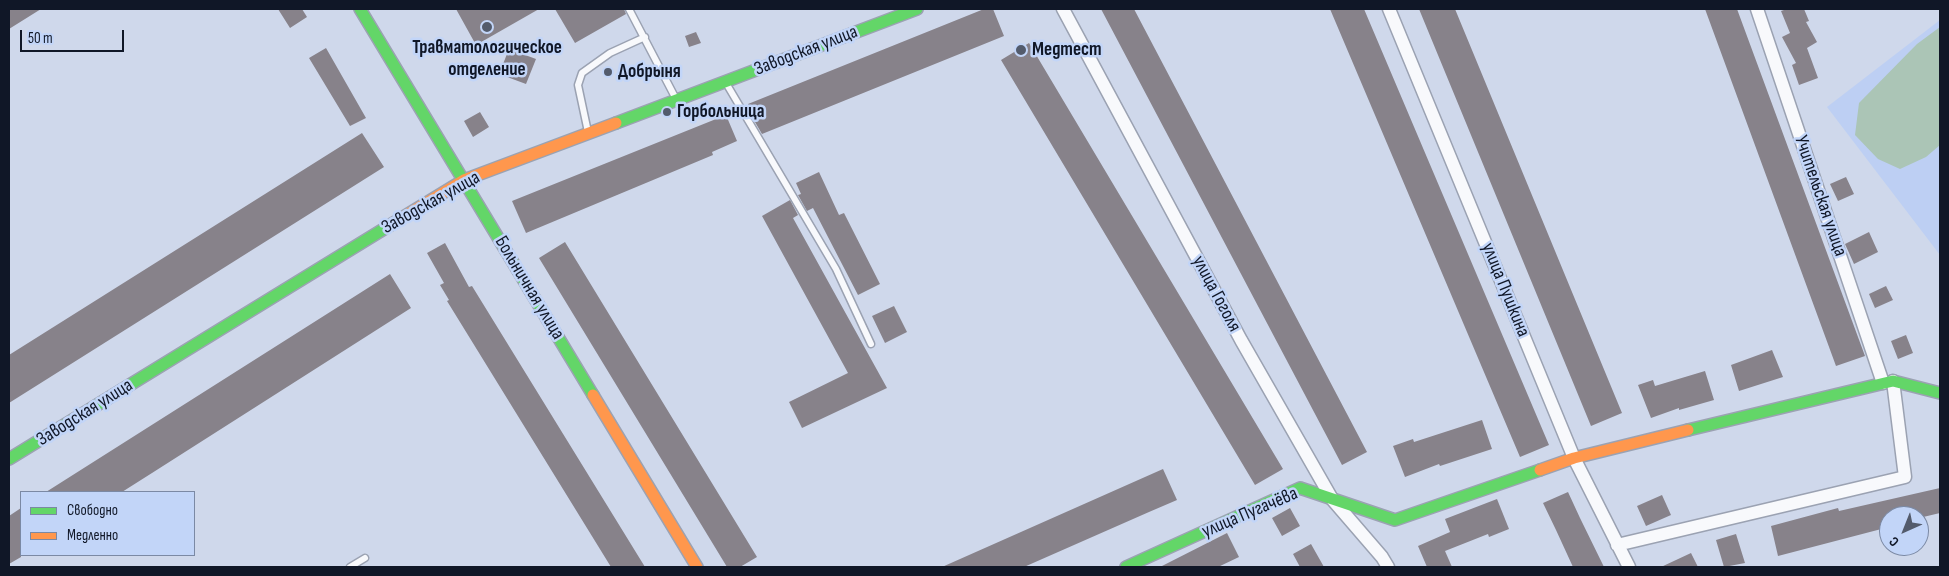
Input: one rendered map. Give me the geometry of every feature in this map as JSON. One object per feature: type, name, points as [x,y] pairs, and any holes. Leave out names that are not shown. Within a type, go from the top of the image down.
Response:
[{"type":"street","name":"Больничная улица","points":[[360,9],[697,567]]},
{"type":"street","name":"Заводская улица","points":[[9,459],[464,180],[677,100],[901,12],[917,9]]},
{"type":"street","name":"улица Гоголя","points":[[1063,9],[1241,340],[1332,499],[1382,557],[1388,567]]},
{"type":"street","name":"улица Пушкина","points":[[1389,9],[1574,458],[1629,567]]},
{"type":"street","name":"Учительская улица","points":[[1617,545],[1905,477],[1888,382],[1757,9]]},
{"type":"street","points":[[1574,458],[1888,382],[1940,393]]},
{"type":"street","name":"улица Пугачёва","points":[[1126,567],[1300,488],[1395,520],[1574,458]]},
{"type":"lane","points":[[630,9],[677,100]]},
{"type":"lane","points":[[589,133],[578,85],[582,73],[610,53],[644,37]]},
{"type":"lane","points":[[725,81],[836,269],[871,344]]},
{"type":"lane","points":[[350,567],[365,558]]},
{"type":"shaded area","points":[[1940,20],[1940,255],[1827,107]]},
{"type":"green space","points":[[1940,27],[1940,145],[1926,157],[1900,169],[1878,159],[1855,135],[1859,103],[1917,44]]},
{"type":"building","points":[[9,9],[41,9],[9,29]]},
{"type":"building","points":[[278,9],[302,9],[307,17],[290,28]]},
{"type":"building","name":"Травматологическое отделение","points":[[456,9],[539,9],[476,45]]},
{"type":"building","name":"Травматологическое отделение","points":[[555,9],[624,9],[626,14],[575,43]]},
{"type":"building","points":[[984,9],[993,9],[1004,36],[762,134],[755,122],[748,104]]},
{"type":"building","points":[[1101,9],[1134,9],[1367,452],[1342,465]]},
{"type":"building","points":[[1330,9],[1364,9],[1549,445],[1520,457]]},
{"type":"building","points":[[1419,9],[1455,9],[1622,413],[1591,426]]},
{"type":"building","points":[[1705,9],[1737,9],[1865,356],[1836,366]]},
{"type":"building","points":[[1804,9],[1809,21],[1806,22],[1817,42],[1807,48],[1818,78],[1799,85],[1792,65],[1796,63],[1782,37],[1790,33],[1781,11]]},
{"type":"building","points":[[696,32],[701,43],[689,47],[685,36]]},
{"type":"building","points":[[1029,43],[1283,469],[1255,485],[1001,60]]},
{"type":"building","points":[[326,48],[366,118],[350,126],[309,58]]},
{"type":"building","points":[[509,49],[536,59],[526,84],[499,74]]},
{"type":"building","points":[[480,112],[489,127],[473,137],[464,121]]},
{"type":"building","points":[[726,115],[737,141],[712,152],[713,155],[526,233],[512,201]]},
{"type":"building","points":[[362,133],[384,167],[9,403],[9,355]]},
{"type":"building","points":[[819,172],[839,215],[844,213],[880,284],[858,295],[813,208],[807,211],[798,195],[801,194],[796,183]]},
{"type":"building","points":[[1846,177],[1854,194],[1838,201],[1830,184]]},
{"type":"building","points":[[790,200],[798,215],[793,218],[887,388],[802,428],[789,402],[848,373],[762,216]]},
{"type":"building","points":[[1869,232],[1878,252],[1854,264],[1845,244]]},
{"type":"building","points":[[565,242],[757,557],[740,567],[727,567],[539,258]]},
{"type":"building","points":[[445,243],[469,287],[472,286],[645,567],[611,567],[447,301],[449,300],[440,285],[444,283],[427,253]]},
{"type":"building","points":[[390,274],[411,308],[124,491],[48,491]]},
{"type":"building","points":[[1886,286],[1893,300],[1875,308],[1869,294]]},
{"type":"building","points":[[894,306],[907,332],[885,343],[872,316]]},
{"type":"building","points":[[1906,335],[1913,353],[1898,359],[1891,341]]},
{"type":"building","points":[[1772,350],[1783,377],[1739,391],[1731,365]]},
{"type":"building","points":[[1705,371],[1714,400],[1679,410],[1679,408],[1651,418],[1638,385],[1653,380],[1655,386]]},
{"type":"building","points":[[1482,420],[1492,449],[1440,466],[1439,464],[1405,477],[1393,446],[1413,439],[1414,442]]},
{"type":"building","points":[[1163,469],[1177,500],[1024,567],[942,567]]},
{"type":"building","points":[[1940,488],[1940,513],[1929,516],[1929,506],[1879,506],[1879,530],[1778,556],[1771,526],[1838,508],[1839,511]]},
{"type":"building","points":[[1568,492],[1604,567],[1573,567],[1543,503]]},
{"type":"building","points":[[1662,495],[1671,515],[1646,526],[1637,506]]},
{"type":"building","points":[[1497,499],[1509,529],[1489,537],[1488,534],[1445,551],[1452,567],[1427,567],[1418,546],[1450,532],[1445,519]]},
{"type":"building","points":[[1290,508],[1300,526],[1282,536],[1272,518]]},
{"type":"building","points":[[20,509],[21,557],[9,564],[9,516]]},
{"type":"building","points":[[1227,533],[1239,557],[1218,567],[1160,567]]},
{"type":"building","points":[[1736,534],[1745,563],[1724,567],[1716,540]]},
{"type":"building","points":[[1311,544],[1324,567],[1300,567],[1293,554]]},
{"type":"building","points":[[1691,553],[1698,567],[1661,567]]},
{"type":"traffic: fast","points":[[360,9],[593,395]]},
{"type":"traffic: fast","points":[[616,123],[917,9]]},
{"type":"traffic: fast","points":[[9,459],[392,224]]},
{"type":"traffic: fast","points":[[1688,430],[1893,381],[1940,393]]},
{"type":"traffic: fast","points":[[1126,567],[1300,488],[1395,520],[1540,470]]},
{"type":"traffic: slow","points":[[392,224],[464,180],[616,123]]},
{"type":"traffic: slow","points":[[593,395],[697,567]]},
{"type":"traffic: slow","points":[[1540,470],[1574,458],[1688,430]]},
{"type":"place","name":"Травматологическое отделение","points":[[487,27]]},
{"type":"place","name":"Медтест","points":[[1021,50]]},
{"type":"place","name":"Добрыня","points":[[608,72]]},
{"type":"place","name":"Горбольница","points":[[667,112]]}]
